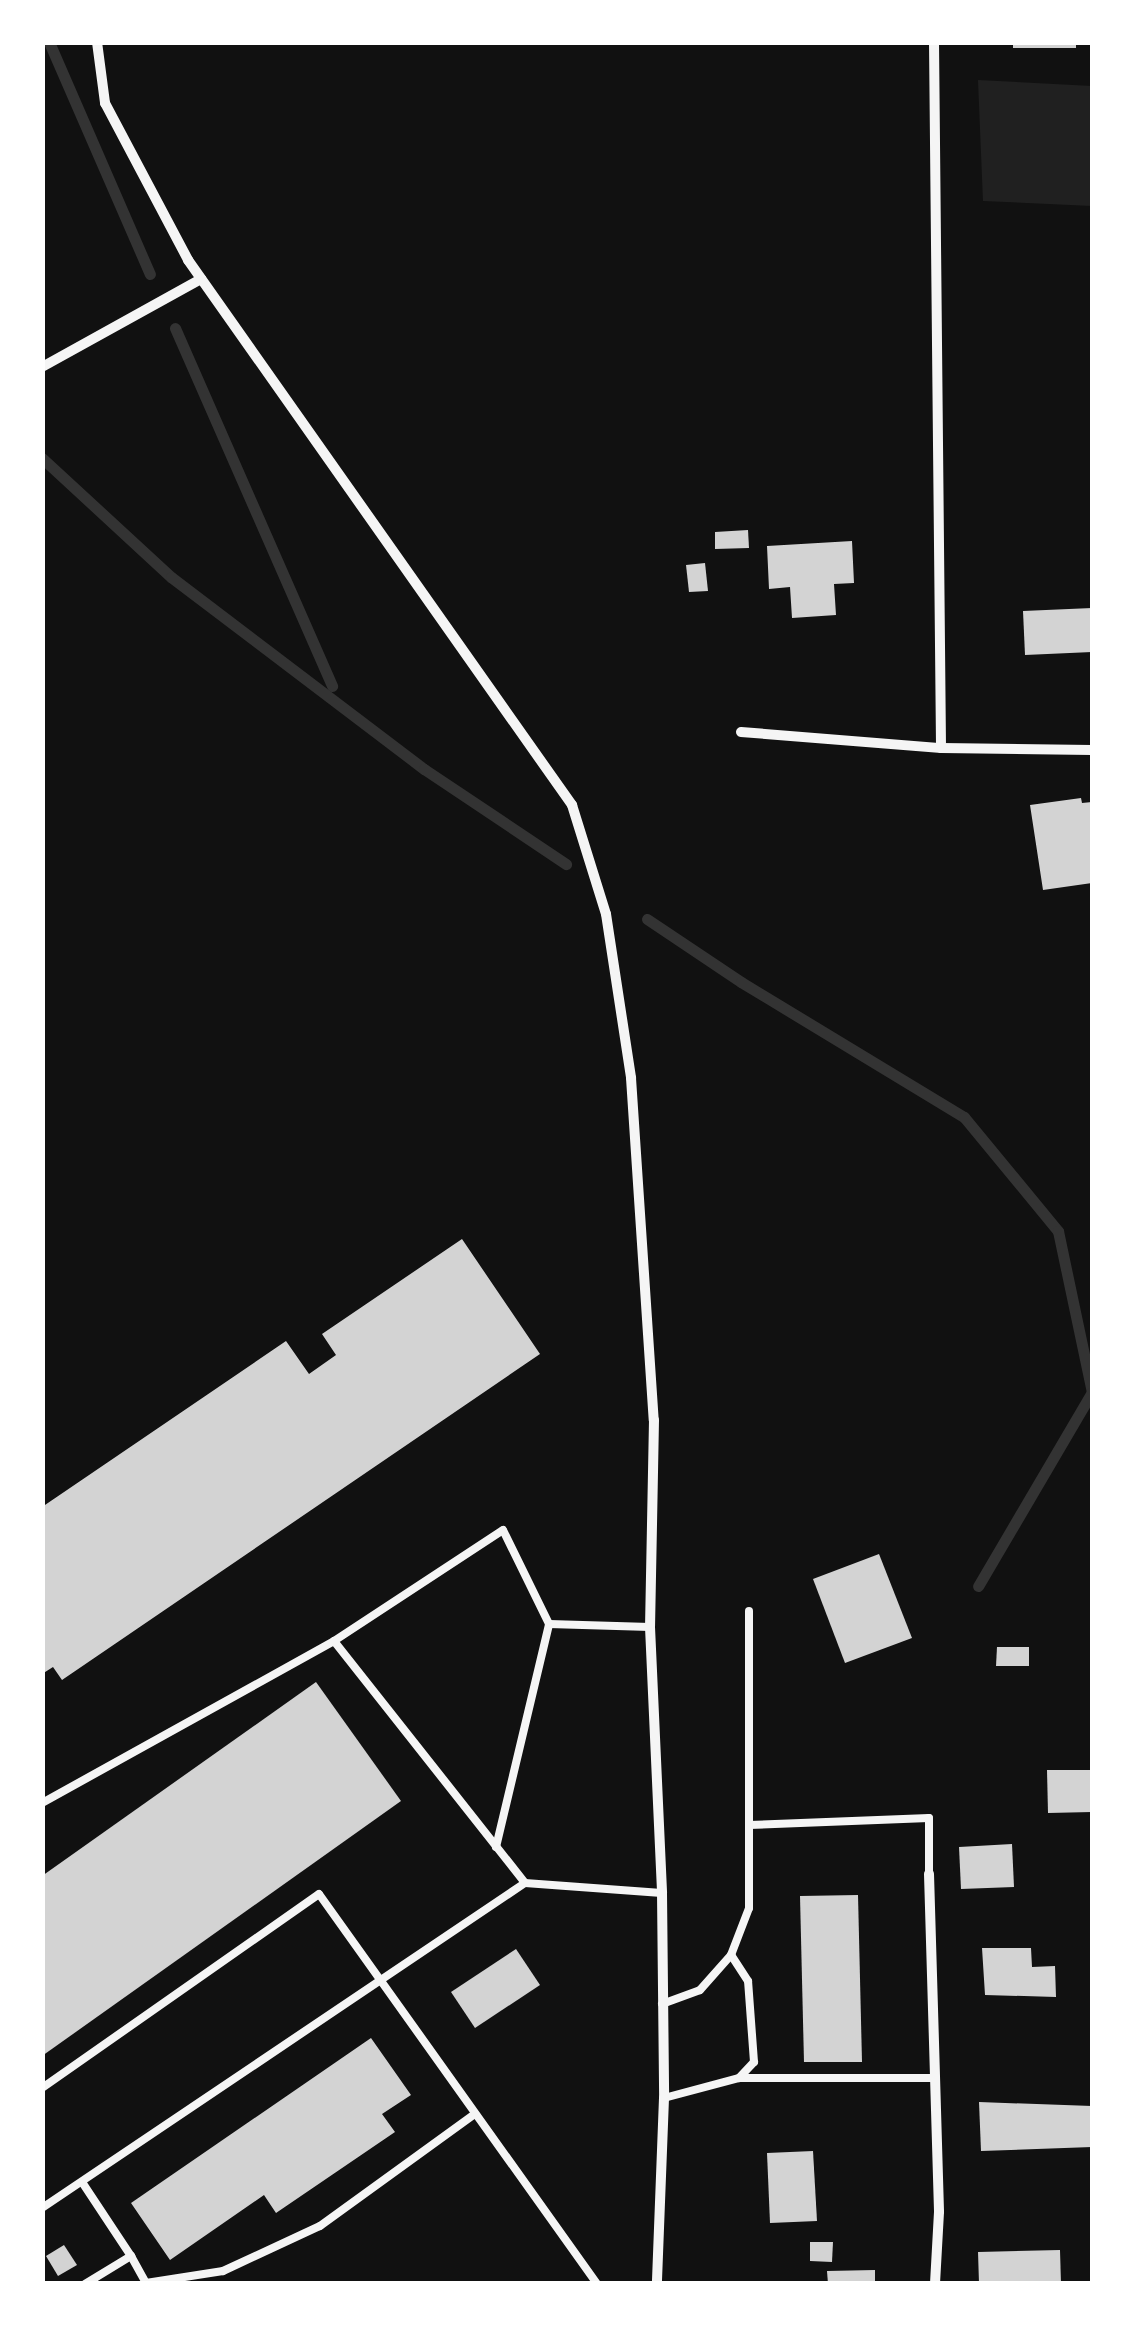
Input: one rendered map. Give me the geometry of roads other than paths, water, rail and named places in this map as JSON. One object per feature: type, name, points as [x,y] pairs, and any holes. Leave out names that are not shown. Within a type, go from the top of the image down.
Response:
[{"type":"street","points":[[97,42],[105,103],[201,279],[572,805],[606,914],[631,1078],[654,1420],[650,1627],[662,1892],[664,2098],[657,2284]]},
{"type":"street","points":[[934,42],[942,748]]},
{"type":"street","points":[[42,367],[201,279]]},
{"type":"street","points":[[741,732],[942,748],[1092,750]]},
{"type":"street","points":[[929,1874],[939,2212],[935,2284]]},
{"type":"lane","points":[[42,1803],[334,1641],[503,1530],[549,1624],[496,1846]]},
{"type":"lane","points":[[662,2004],[700,1990],[731,1954],[749,1908],[748,1610]]},
{"type":"lane","points":[[549,1624],[650,1627]]},
{"type":"lane","points":[[334,1641],[524,1884]]},
{"type":"lane","points":[[749,1825],[929,1818],[929,1874]]},
{"type":"lane","points":[[42,2208],[524,1884],[662,1892]]},
{"type":"lane","points":[[42,2088],[320,1894],[597,2284]]},
{"type":"lane","points":[[731,1954],[748,1982],[754,2029],[754,2062],[740,2078]]},
{"type":"lane","points":[[664,2098],[740,2078],[935,2078]]},
{"type":"lane","points":[[82,2182],[146,2283],[222,2271],[320,2226],[475,2114]]},
{"type":"lane","points":[[85,2284],[130,2256]]},
{"type":"waterway","points":[[49,42],[150,274]]},
{"type":"waterway","points":[[175,328],[332,686]]},
{"type":"waterway","points":[[42,458],[171,577],[424,769],[566,864]]},
{"type":"waterway","points":[[647,919],[741,982],[964,1117],[1058,1231],[1092,1392],[978,1586]]}]
